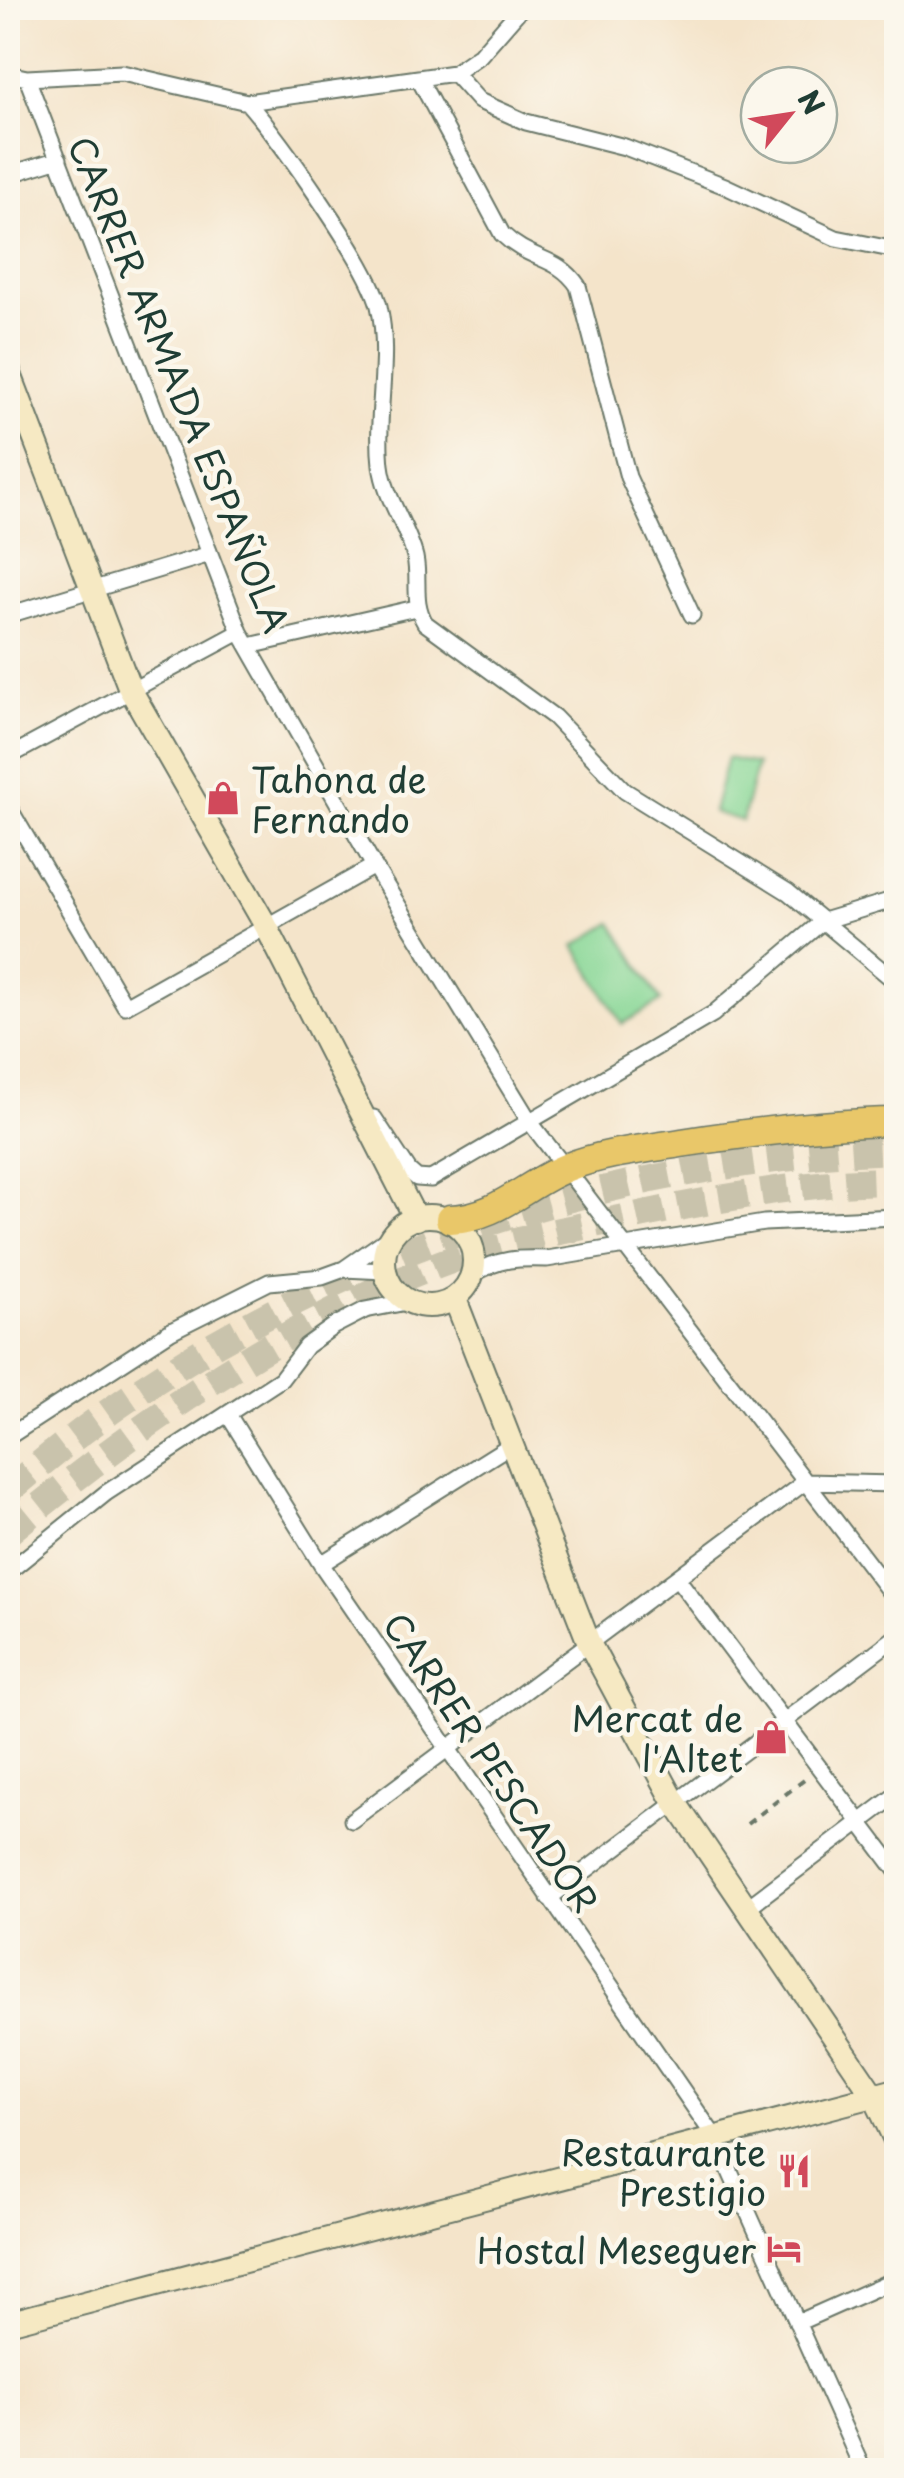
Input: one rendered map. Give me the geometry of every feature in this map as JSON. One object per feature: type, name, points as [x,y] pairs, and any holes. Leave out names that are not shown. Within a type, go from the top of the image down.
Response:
[{"type":"highway","points":[[450,1219],[498,1209],[566,1168],[609,1156],[747,1133],[896,1122]]},
{"type":"main road","points":[[8,369],[130,690],[266,926],[416,1219]]},
{"type":"main road","points":[[416,1219],[450,1219],[467,1235],[474,1254],[474,1274],[455,1298],[431,1306],[412,1302],[399,1294],[385,1271],[387,1239],[401,1225],[416,1219]]},
{"type":"main road","points":[[455,1298],[589,1643],[674,1801],[744,1910],[885,2093],[896,2142]]},
{"type":"main road","points":[[8,2323],[885,2093]]},
{"type":"street","points":[[8,74],[27,78],[122,73],[247,102],[454,72],[480,55],[522,8]]},
{"type":"street","points":[[454,72],[479,101],[526,122],[625,146],[725,186],[836,238],[896,250]]},
{"type":"street","name":"CARRER ARMADA ESPAÑOLA","points":[[27,78],[245,639],[374,866],[530,1122],[896,1600]]},
{"type":"street","points":[[419,79],[502,234],[522,254],[565,267],[578,286],[628,477],[692,615]]},
{"type":"street","points":[[247,102],[316,200],[378,303],[383,333],[381,465],[388,497],[412,546],[418,570],[416,608],[426,623],[554,717],[625,791],[733,854],[896,982]]},
{"type":"street","points":[[8,175],[59,159]]},
{"type":"street","points":[[8,615],[210,554]]},
{"type":"street","points":[[8,757],[130,690],[245,639],[416,608]]},
{"type":"street","points":[[8,806],[125,1006],[374,866]]},
{"type":"street","points":[[336,1060],[417,1178],[431,1179],[714,1014],[823,921],[896,899]]},
{"type":"street","points":[[474,1274],[494,1262],[513,1258],[547,1260],[764,1223],[896,1216]]},
{"type":"street","points":[[8,1437],[154,1341],[243,1293],[269,1282],[322,1277],[344,1268],[387,1239]]},
{"type":"street","points":[[344,1268],[385,1271]]},
{"type":"street","points":[[8,1572],[106,1493],[281,1379],[306,1346],[334,1326],[365,1310],[412,1302]]},
{"type":"street","name":"CARRER PESCADOR","points":[[229,1416],[321,1564],[714,2136],[863,2470]]},
{"type":"street","points":[[321,1564],[512,1444]]},
{"type":"street","points":[[352,1820],[806,1482],[896,1484]]},
{"type":"street","points":[[677,1578],[896,1870]]},
{"type":"street","points":[[549,1898],[896,1637]]},
{"type":"street","points":[[744,1910],[896,1795]]},
{"type":"street","points":[[797,2324],[896,2280]]},
{"type":"path","points":[[747,1824],[820,1768]]},
{"type":"green space","points":[[727,758],[757,764],[742,821],[713,812]]},
{"type":"green space","points":[[612,923],[661,1001],[622,1024],[575,946]]},
{"type":"tunnel","points":[[8,1491],[103,1416],[204,1351],[311,1293],[423,1246],[539,1207],[657,1178],[776,1159],[896,1150]]},
{"type":"tunnel","points":[[8,1532],[109,1453],[218,1377],[333,1311],[392,1283],[451,1260],[524,1239],[711,1201],[803,1187],[896,1181]]},
{"type":"place","name":"Tahona de Fernando","points":[[223,798]]},
{"type":"place","name":"Mercat de l'Altet","points":[[771,1737]]},
{"type":"place","name":"Restaurante Prestigio","points":[[794,2171]]},
{"type":"place","name":"Hostal Meseguer","points":[[784,2249]]}]
